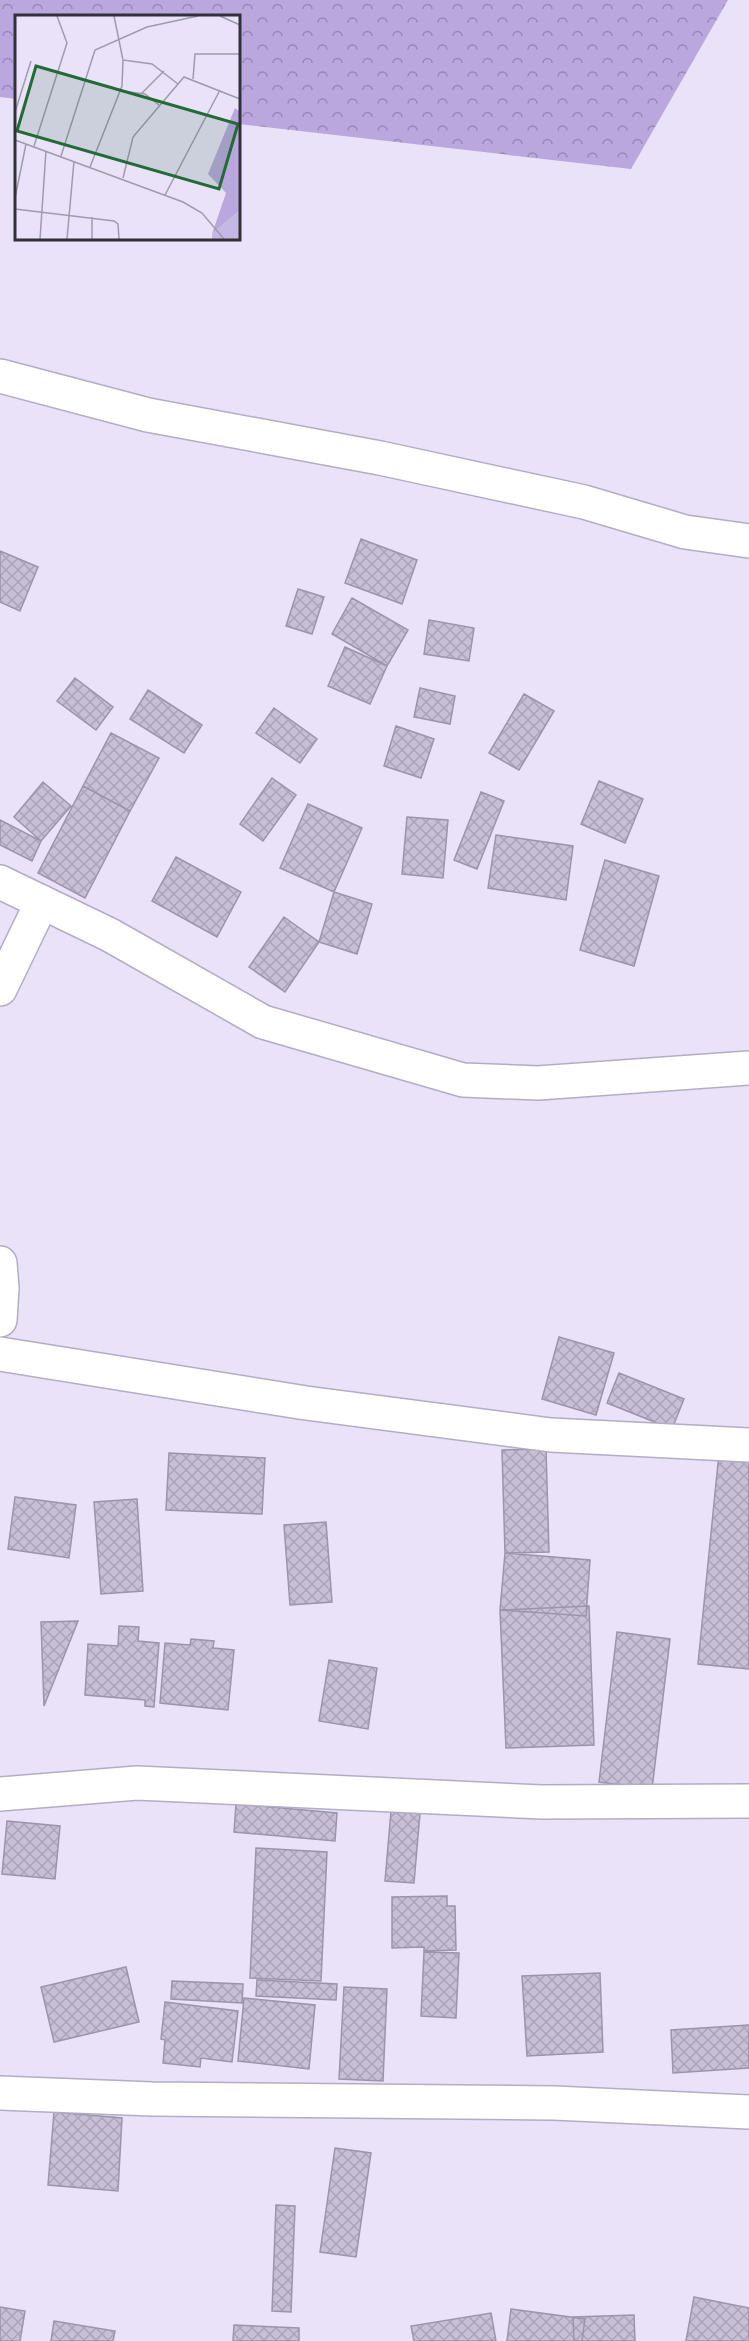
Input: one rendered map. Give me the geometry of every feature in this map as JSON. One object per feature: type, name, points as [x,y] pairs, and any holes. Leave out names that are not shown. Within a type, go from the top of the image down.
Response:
[{"type":"street","points":[[0,376],[148,415],[380,458],[584,502],[685,532],[749,542]]},
{"type":"street","points":[[0,882],[110,934],[263,1022],[462,1080],[538,1083],[749,1068]]},
{"type":"street","points":[[0,989],[42,902]]},
{"type":"street","points":[[0,1263],[2,1288],[0,1320]]},
{"type":"street","points":[[0,1354],[283,1399],[551,1435],[749,1445]]},
{"type":"street","points":[[0,1794],[137,1783],[542,1802],[749,1801]]},
{"type":"street","points":[[0,2093],[152,2099],[554,2103],[749,2112]]},
{"type":"green space","points":[[0,0],[728,0],[631,169],[240,124],[240,15],[15,15],[15,99],[0,97]]},
{"type":"building","points":[[361,539],[417,560],[402,604],[345,583]]},
{"type":"building","points":[[0,551],[38,567],[20,611],[0,602]]},
{"type":"building","points":[[298,589],[324,597],[312,634],[286,626]]},
{"type":"building","points":[[352,598],[408,630],[387,666],[332,634]]},
{"type":"building","points":[[429,620],[474,628],[469,661],[424,654]]},
{"type":"building","points":[[345,647],[387,666],[370,704],[328,686]]},
{"type":"building","points":[[75,678],[113,707],[96,730],[57,701]]},
{"type":"building","points":[[420,688],[455,696],[450,724],[414,717]]},
{"type":"building","points":[[148,690],[202,725],[184,753],[130,719]]},
{"type":"building","points":[[524,694],[554,711],[519,770],[489,753]]},
{"type":"building","points":[[274,708],[317,739],[300,763],[256,733]]},
{"type":"building","points":[[396,726],[434,739],[421,778],[384,766]]},
{"type":"building","points":[[111,733],[159,758],[130,811],[83,786]]},
{"type":"building","points":[[272,778],[296,795],[263,841],[240,824]]},
{"type":"building","points":[[599,781],[643,799],[625,843],[581,824]]},
{"type":"building","points":[[43,782],[71,806],[41,841],[14,817]]},
{"type":"building","points":[[83,786],[130,811],[85,898],[38,873]]},
{"type":"building","points":[[481,792],[504,801],[477,869],[454,860]]},
{"type":"building","points":[[308,804],[362,828],[334,892],[280,868]]},
{"type":"building","points":[[407,817],[448,820],[443,878],[402,874]]},
{"type":"building","points":[[0,820],[41,841],[32,861],[0,845]]},
{"type":"building","points":[[496,835],[573,846],[566,900],[488,888]]},
{"type":"building","points":[[176,857],[241,892],[217,937],[152,901]]},
{"type":"building","points":[[605,860],[659,876],[634,966],[580,950]]},
{"type":"building","points":[[334,892],[372,904],[357,954],[319,942]]},
{"type":"building","points":[[284,917],[319,942],[285,992],[249,967]]},
{"type":"building","points":[[559,1337],[614,1353],[596,1415],[542,1399]]},
{"type":"building","points":[[619,1373],[684,1399],[672,1429],[607,1403]]},
{"type":"building","points":[[546,1449],[549,1552],[505,1553],[502,1450]]},
{"type":"building","points":[[169,1453],[265,1458],[262,1514],[166,1510]]},
{"type":"building","points":[[719,1453],[749,1456],[749,1669],[698,1664]]},
{"type":"building","points":[[15,1497],[76,1505],[69,1558],[8,1549]]},
{"type":"building","points":[[137,1499],[143,1591],[101,1594],[94,1502]]},
{"type":"building","points":[[326,1522],[332,1602],[290,1605],[284,1525]]},
{"type":"building","points":[[505,1553],[590,1560],[586,1616],[500,1610]]},
{"type":"building","points":[[589,1606],[594,1745],[506,1748],[500,1610]]},
{"type":"building","points":[[78,1621],[44,1706],[41,1622]]},
{"type":"building","points":[[119,1626],[139,1627],[138,1641],[159,1643],[154,1707],[145,1706],[145,1700],[85,1695],[88,1644],[118,1646]]},
{"type":"building","points":[[617,1632],[670,1639],[652,1789],[599,1782]]},
{"type":"building","points":[[191,1639],[214,1641],[213,1648],[234,1650],[228,1710],[160,1703],[165,1643],[190,1645]]},
{"type":"building","points":[[329,1660],[377,1668],[368,1729],[319,1721]]},
{"type":"building","points":[[236,1804],[337,1813],[335,1841],[234,1832]]},
{"type":"building","points":[[391,1811],[420,1813],[414,1883],[385,1881]]},
{"type":"building","points":[[7,1821],[60,1826],[55,1879],[2,1874]]},
{"type":"building","points":[[256,1848],[327,1852],[321,1981],[250,1978]]},
{"type":"building","points":[[447,1896],[447,1906],[455,1906],[456,1950],[424,1951],[424,1947],[392,1948],[392,1897]]},
{"type":"building","points":[[424,1952],[459,1953],[456,2018],[421,2016]]},
{"type":"building","points":[[126,1967],[139,2022],[54,2042],[41,1987]]},
{"type":"building","points":[[600,1973],[603,2052],[527,2056],[522,1976]]},
{"type":"building","points":[[257,1980],[337,1984],[336,2000],[256,1996]]},
{"type":"building","points":[[172,1981],[243,1984],[242,2003],[171,1999]]},
{"type":"building","points":[[344,1987],[387,1989],[383,2081],[339,2079]]},
{"type":"building","points":[[244,1998],[315,2005],[309,2069],[238,2061]]},
{"type":"building","points":[[165,2002],[238,2011],[232,2062],[201,2058],[200,2067],[163,2063],[165,2040],[161,2039]]},
{"type":"building","points":[[749,2025],[749,2068],[673,2073],[671,2030]]},
{"type":"building","points":[[54,2112],[122,2118],[118,2191],[48,2185]]},
{"type":"building","points":[[335,2148],[371,2153],[356,2257],[320,2252]]},
{"type":"building","points":[[276,2205],[295,2206],[291,2312],[272,2311]]},
{"type":"building","points":[[694,2297],[749,2308],[749,2341],[686,2341]]},
{"type":"building","points":[[0,2307],[25,2311],[20,2341],[0,2341]]},
{"type":"building","points":[[511,2309],[585,2319],[582,2341],[507,2341]]},
{"type":"building","points":[[491,2313],[496,2341],[414,2341],[411,2326]]},
{"type":"building","points":[[634,2315],[635,2341],[574,2341],[573,2317]]},
{"type":"building","points":[[54,2321],[115,2331],[113,2341],[51,2341]]},
{"type":"building","points":[[234,2325],[299,2328],[299,2341],[233,2341]]}]
